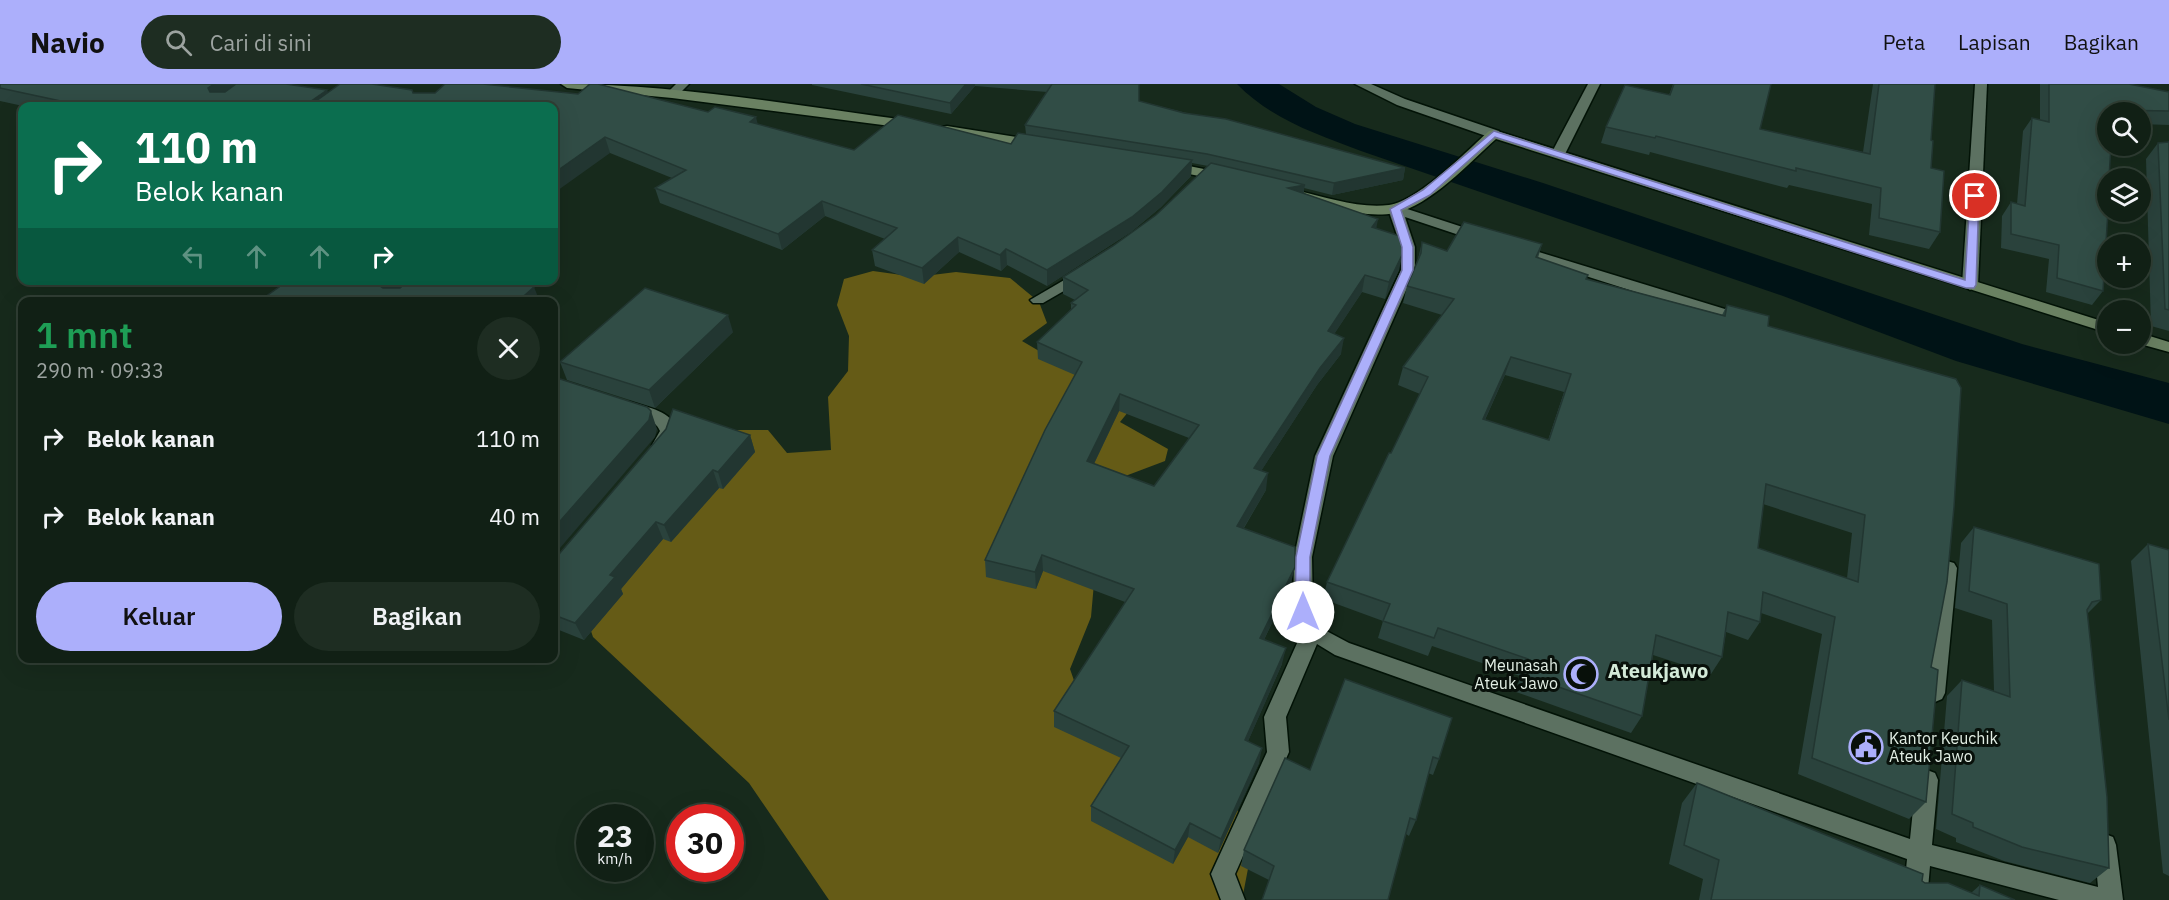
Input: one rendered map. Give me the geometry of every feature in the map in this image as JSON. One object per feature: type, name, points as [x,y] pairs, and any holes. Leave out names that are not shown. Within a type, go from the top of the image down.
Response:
[{"type":"street","points":[[567,84],[672,94],[889,121],[1045,146]]},
{"type":"street","points":[[672,94],[683,84]]},
{"type":"street","points":[[1361,84],[1401,102],[1494,134],[2097,325]]},
{"type":"street","points":[[1558,154],[1594,84]]},
{"type":"street","points":[[1970,285],[1981,84]]},
{"type":"street","points":[[1395,209],[1426,192],[1494,134]]},
{"type":"street","points":[[1160,165],[1239,180]]},
{"type":"street","points":[[1194,187],[1206,172]]},
{"type":"street","points":[[1284,192],[1358,206],[1395,209],[1756,325]]},
{"type":"street","points":[[1395,209],[1408,247],[1408,270],[1324,456],[1303,557],[1303,612],[1312,632],[1342,649],[1920,853],[2103,900]]},
{"type":"street","points":[[1038,300],[1100,264]]},
{"type":"street","points":[[2151,341],[2169,347]]},
{"type":"street","points":[[618,405],[661,418],[668,425],[669,432],[664,441],[649,458]]},
{"type":"street","points":[[1934,712],[1949,549]]},
{"type":"street","points":[[1233,900],[1223,874],[1278,752],[1275,717],[1312,632]]},
{"type":"street","points":[[1915,900],[1929,759]]},
{"type":"street","points":[[2104,828],[2111,900]]},
{"type":"shaded area","points":[[1237,84],[1279,84],[1316,107],[1355,124],[1543,183],[2022,344],[2169,383],[2169,424],[1956,361],[1783,296],[1361,151],[1311,132],[1279,116],[1264,107]]},
{"type":"shaded area","points":[[873,271],[916,277],[956,272],[1010,278],[1039,302],[1047,323],[1022,341],[1133,406],[1120,422],[1168,449],[1165,461],[1120,478],[1094,583],[1091,617],[1070,669],[1086,715],[1219,772],[1240,816],[1251,853],[1242,900],[829,900],[749,783],[593,637],[579,595],[722,430],[768,430],[787,453],[831,450],[828,397],[848,371],[849,336],[837,305],[844,279]]},
{"type":"building","points":[[0,84],[214,84],[208,88],[210,92],[225,92],[236,84],[286,84],[327,90],[310,102],[65,102],[0,88]]},
{"type":"building","points":[[340,84],[372,84],[412,90],[413,93],[435,93],[445,84],[483,84],[578,94],[590,84],[598,84],[708,112],[715,107],[756,117],[750,122],[854,150],[898,115],[1011,144],[1018,133],[1192,160],[1162,192],[1132,217],[1047,270],[1006,249],[1000,255],[958,237],[922,268],[872,250],[897,228],[822,201],[778,234],[655,188],[686,170],[605,137],[558,170],[558,102],[315,102]]},
{"type":"building","points":[[861,84],[966,84],[950,103]]},
{"type":"building","points":[[1052,84],[1139,84],[1139,101],[1184,113],[1226,119],[1405,168],[1334,183],[1207,154],[1025,125]]},
{"type":"building","points":[[1674,84],[1771,84],[1760,129],[1870,154],[1879,84],[1935,84],[1931,168],[1944,171],[1940,232],[1879,218],[1881,188],[1796,168],[1796,171],[1656,136],[1655,138],[1606,127],[1625,85],[1670,95]]},
{"type":"building","points":[[2049,84],[2129,84],[2169,92],[2169,111],[2151,111],[2151,102],[2097,102],[2097,156],[2110,156],[2110,168],[2097,168],[2097,222],[2107,222],[2107,234],[2097,234],[2097,288],[2103,288],[2103,291],[2057,278],[2059,245],[2011,234],[2011,202],[2025,206],[2032,118],[2049,122]]},
{"type":"building","points":[[2169,142],[2169,310],[2165,309],[2158,143]]},
{"type":"building","points":[[1211,163],[1305,185],[1288,188],[1378,219],[1372,227],[1403,237],[1403,253],[1389,282],[1365,275],[1328,331],[1344,338],[1320,368],[1254,468],[1268,473],[1237,526],[1295,547],[1295,567],[1260,638],[1286,648],[1245,740],[1262,748],[1221,839],[1190,823],[1175,850],[1091,806],[1129,746],[1054,711],[1134,589],[1042,555],[1035,572],[985,560],[1045,430],[1082,362],[1037,342],[1076,305],[1071,303],[1088,290],[1063,277],[1113,246],[1156,215]],"holes":[[[1120,394],[1199,425],[1154,486],[1087,461]]]},
{"type":"building","points":[[1464,222],[1542,244],[1536,257],[1588,275],[1586,279],[1725,316],[1727,305],[1769,316],[1768,326],[1956,379],[1961,388],[1954,507],[1947,582],[1931,667],[1938,670],[1926,802],[1812,758],[1835,617],[1763,592],[1760,622],[1728,612],[1722,657],[1656,635],[1642,716],[1524,675],[1528,659],[1438,628],[1434,638],[1383,621],[1390,604],[1327,582],[1428,377],[1403,367],[1454,299],[1407,286],[1421,253],[1422,242],[1447,251]],"holes":[[[1511,357],[1571,374],[1549,440],[1483,419]],[[1766,484],[1865,515],[1858,582],[1758,548]]]},
{"type":"building","points":[[282,285],[381,285],[383,288],[400,288],[403,285],[527,285],[534,287],[523,297],[265,297]]},
{"type":"building","points":[[645,288],[728,315],[649,390],[560,362]]},
{"type":"building","points":[[558,378],[647,407],[651,411],[649,420],[558,523]]},
{"type":"building","points":[[673,409],[750,435],[718,472],[713,470],[664,525],[656,522],[610,575],[615,577],[575,623],[558,617],[558,555],[666,429]]},
{"type":"building","points":[[1974,527],[2099,564],[2101,600],[2092,602],[2087,610],[2107,797],[2109,868],[2022,847],[1973,827],[1973,823],[1952,814],[1962,680],[2010,697],[2007,604],[1969,591]]},
{"type":"building","points":[[2148,544],[2169,550],[2169,720]]},
{"type":"building","points":[[1345,679],[1452,718],[1439,759],[1433,757],[1416,820],[1410,818],[1388,900],[1262,900],[1274,866],[1244,850],[1285,758],[1310,770]]},
{"type":"building","points":[[1697,783],[1923,874],[1922,881],[1925,883],[1948,883],[1979,896],[1980,885],[2015,900],[1711,900],[1719,860],[1684,845]]},
{"type":"place","name":"Meunasah Ateuk Jawo","points":[[1581,674]]},
{"type":"place","name":"Kantor Keuchik Ateuk Jawo","points":[[1866,747]]},
{"type":"district","name":"Ateukjawo","points":[[1658,670]]},
{"type":"route","points":[[1303,612],[1303,557],[1324,456],[1408,270],[1408,247],[1395,209],[1426,192],[1494,134],[1970,285],[1975,196]]}]
